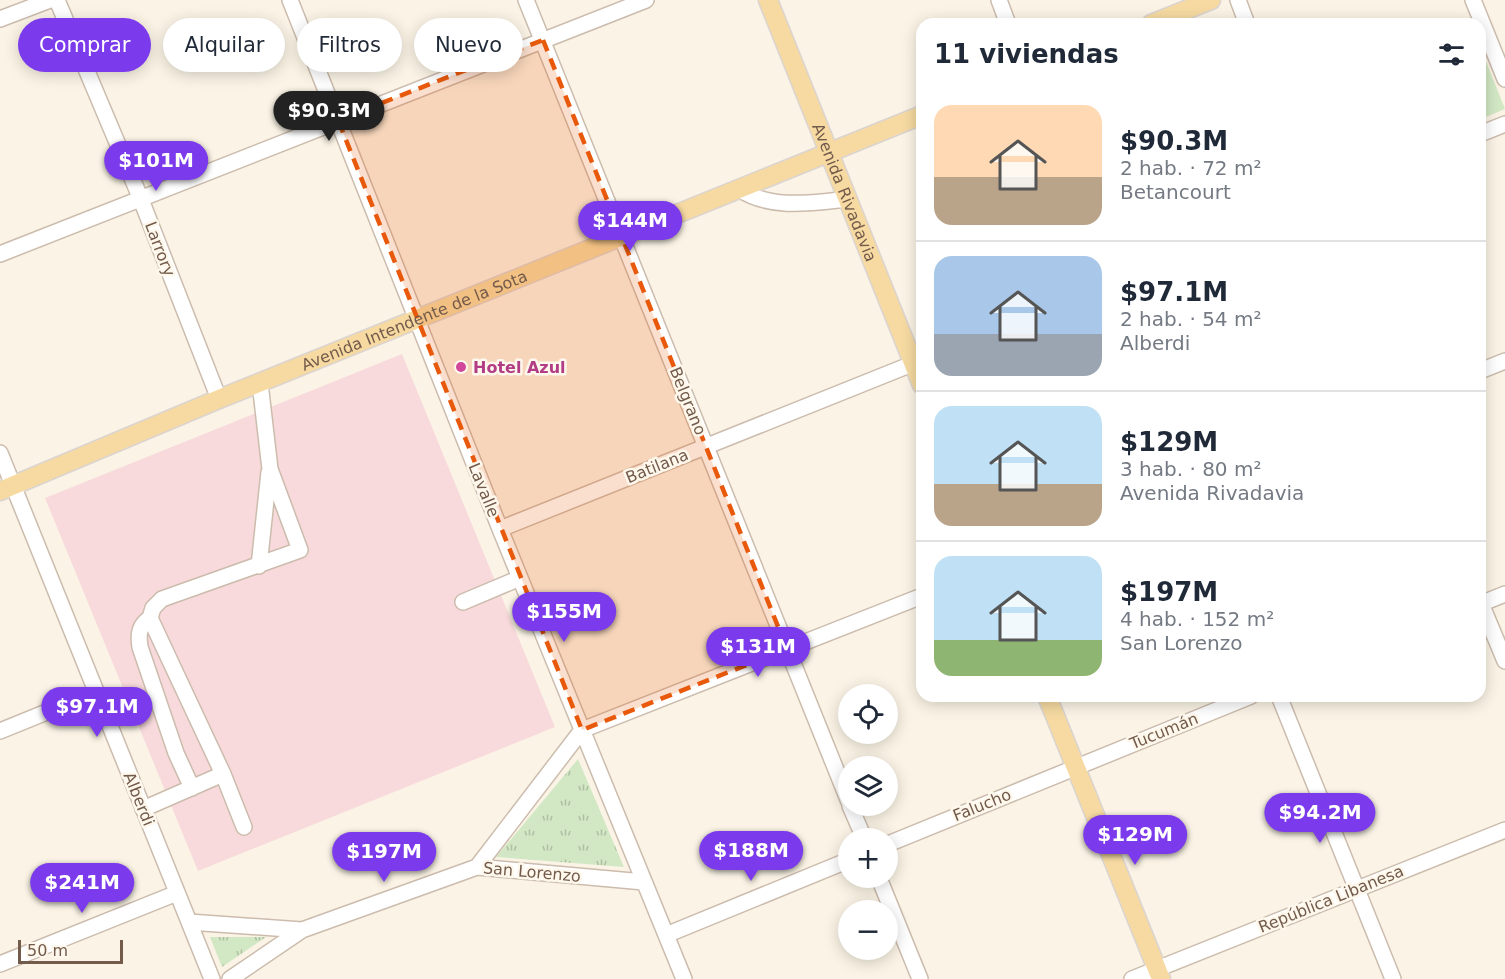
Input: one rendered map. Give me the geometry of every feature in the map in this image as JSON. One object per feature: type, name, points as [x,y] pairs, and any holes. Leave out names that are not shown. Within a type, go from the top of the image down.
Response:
[{"type":"main road","name":"Avenida Rivadavia","points":[[768,0],[848,199],[916,357]]},
{"type":"main road","points":[[1166,18],[1211,0]]},
{"type":"main road","name":"Avenida Intendente de la Sota","points":[[6,488],[219,399],[916,117]]},
{"type":"main road","points":[[1049,702],[1159,974]]},
{"type":"street","points":[[0,19],[50,0]]},
{"type":"street","name":"Larrory","points":[[57,0],[140,197],[219,399]]},
{"type":"street","name":"Lavalle","points":[[290,0],[500,529],[684,979]]},
{"type":"street","name":"Belgrano","points":[[526,0],[838,774]]},
{"type":"street","points":[[0,254],[140,197],[646,0]]},
{"type":"street","points":[[999,0],[1006,18]]},
{"type":"street","points":[[1238,0],[1245,18]]},
{"type":"street","points":[[1473,0],[1480,18]]},
{"type":"street","points":[[1486,32],[1505,79]]},
{"type":"street","points":[[1486,132],[1505,124]]},
{"type":"street","points":[[739,189],[759,200],[802,204],[848,199]]},
{"type":"street","points":[[1486,369],[1505,361]]},
{"type":"street","name":"Batilana","points":[[500,529],[916,363]]},
{"type":"street","points":[[259,566],[270,469],[260,383]]},
{"type":"street","name":"Alberdi","points":[[0,453],[6,488],[96,692],[212,979]]},
{"type":"street","points":[[192,788],[176,753],[138,636],[141,627],[150,618],[153,608],[162,598],[300,550],[270,469]]},
{"type":"street","points":[[463,602],[520,578]]},
{"type":"street","points":[[1486,601],[1505,594]]},
{"type":"street","points":[[477,867],[582,730],[916,598]]},
{"type":"street","points":[[1486,615],[1505,661]]},
{"type":"street","points":[[150,618],[223,774],[244,827]]},
{"type":"street","points":[[0,731],[96,692]]},
{"type":"street","name":"Tucumán","points":[[1076,767],[1236,702]]},
{"type":"street","points":[[1281,702],[1393,979]]},
{"type":"street","name":"Falucho","points":[[898,840],[1076,767]]},
{"type":"street","points":[[143,809],[223,774]]},
{"type":"street","name":"República Libanesa","points":[[1132,979],[1159,974],[1356,889],[1505,830]]},
{"type":"street","points":[[666,935],[838,865]]},
{"type":"street","name":"San Lorenzo","points":[[230,979],[302,930],[477,867],[644,882]]},
{"type":"street","points":[[883,888],[920,979]]},
{"type":"street","points":[[0,964],[177,893]]},
{"type":"street","points":[[189,922],[302,930]]},
{"type":"highlighted area","points":[[543,40],[787,649],[582,730],[338,120]]},
{"type":"shaded area","points":[[402,354],[555,727],[198,871],[45,498]]},
{"type":"green space","points":[[1486,62],[1505,109],[1486,117]]},
{"type":"green space","points":[[578,759],[624,867],[496,857]]},
{"type":"green space","points":[[210,937],[266,937],[222,967]]},
{"type":"place","name":"Hotel Azul","points":[[461,367]]}]
